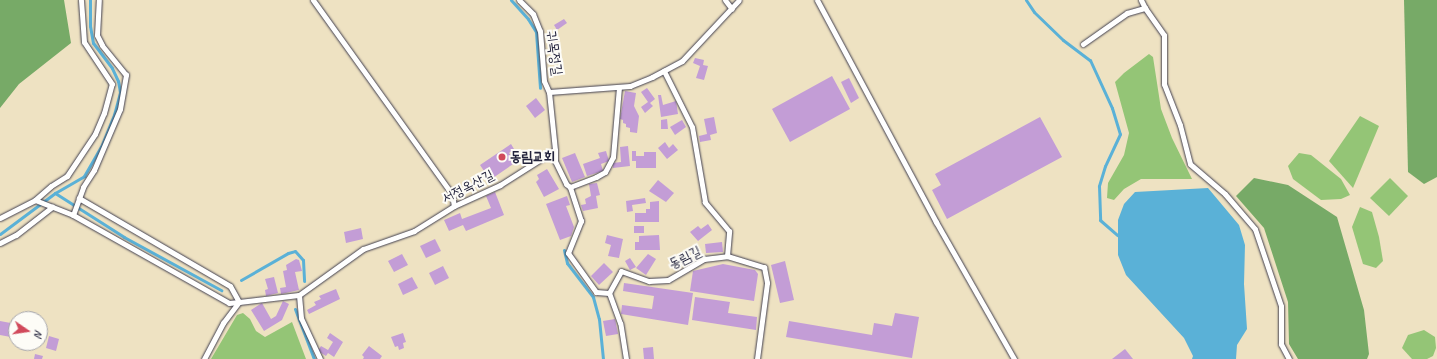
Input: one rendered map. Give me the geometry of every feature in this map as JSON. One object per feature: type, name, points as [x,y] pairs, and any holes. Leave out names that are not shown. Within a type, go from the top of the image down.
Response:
[{"type":"lane","points":[[0,218],[35,200],[51,186],[66,176],[77,163],[95,134],[112,84],[84,42],[81,0]]},
{"type":"lane","points":[[73,215],[79,198],[120,109],[126,75],[102,45],[97,35],[98,0]]},
{"type":"lane","points":[[312,0],[452,194],[454,206]]},
{"type":"lane","name":"귀목정길","points":[[519,0],[533,14],[540,31],[544,81],[549,92]]},
{"type":"lane","points":[[726,0],[732,9]]},
{"type":"lane","points":[[626,359],[620,323],[608,294],[596,292],[568,253],[581,221],[570,187],[566,184],[555,162],[549,92],[630,86],[664,71],[682,61],[739,0]]},
{"type":"lane","points":[[817,0],[936,222],[1014,359]]},
{"type":"lane","points":[[1141,0],[1164,35],[1164,84],[1180,125],[1190,164],[1225,194],[1255,230],[1281,306],[1281,344],[1289,359]]},
{"type":"lane","points":[[1083,44],[1127,13],[1145,8]]},
{"type":"lane","points":[[664,71],[692,127],[705,202],[729,231],[727,256],[764,266],[767,283],[757,359]]},
{"type":"lane","points":[[570,187],[605,172],[613,157],[619,87]]},
{"type":"lane","name":"서정옥산길","points":[[35,200],[73,215],[230,303],[299,295],[363,249],[414,231],[454,206],[500,185],[555,150]]},
{"type":"lane","points":[[79,198],[230,286],[239,302],[222,323],[204,359]]},
{"type":"lane","points":[[0,243],[16,235],[52,207]]},
{"type":"lane","name":"동림길","points":[[608,294],[621,271],[649,281],[668,280],[704,259],[727,256]]},
{"type":"lane","points":[[299,295],[301,318],[320,359]]},
{"type":"green space","points":[[0,0],[64,0],[71,43],[19,84],[0,108]]},
{"type":"green space","points":[[1404,0],[1437,0],[1437,177],[1424,184],[1408,172]]},
{"type":"green space","points":[[1149,54],[1153,57],[1161,109],[1172,138],[1192,179],[1141,179],[1124,189],[1114,200],[1107,198],[1108,183],[1124,155],[1129,133],[1115,82],[1124,73]]},
{"type":"green space","points":[[1360,116],[1379,126],[1353,188],[1329,161]]},
{"type":"green space","points":[[1299,153],[1311,155],[1341,179],[1350,195],[1341,199],[1321,200],[1293,179],[1288,166]]},
{"type":"green space","points":[[1254,178],[1288,185],[1337,217],[1364,310],[1369,354],[1367,359],[1298,359],[1289,344],[1288,302],[1264,228],[1236,196]]},
{"type":"green space","points":[[1390,178],[1408,196],[1389,216],[1370,198]]},
{"type":"green space","points":[[1360,207],[1372,212],[1379,237],[1383,261],[1376,268],[1363,264],[1352,227]]},
{"type":"green space","points":[[243,313],[250,319],[256,331],[265,337],[292,322],[306,359],[211,359],[237,315]]},
{"type":"green space","points":[[1424,330],[1435,337],[1436,348],[1433,356],[1427,359],[1412,359],[1402,348],[1408,335]]},
{"type":"water","points":[[1208,188],[1239,225],[1245,245],[1244,284],[1247,329],[1237,345],[1236,359],[1192,359],[1193,356],[1184,338],[1126,275],[1118,255],[1118,220],[1124,204],[1135,192]]},
{"type":"building","points":[[564,19],[567,23],[557,30],[554,25]]},
{"type":"building","points":[[695,58],[704,60],[703,65],[708,66],[704,80],[696,78],[700,66],[693,63]]},
{"type":"building","points":[[832,76],[850,109],[790,142],[772,109]]},
{"type":"building","points":[[849,78],[859,98],[851,103],[841,82]]},
{"type":"building","points":[[647,88],[655,99],[650,103],[653,106],[645,113],[641,107],[648,102],[641,92]]},
{"type":"building","points":[[625,91],[636,93],[634,106],[639,116],[637,133],[630,132],[630,128],[626,127],[623,120],[620,119]]},
{"type":"building","points":[[658,95],[661,95],[663,105],[676,101],[678,114],[661,117]]},
{"type":"building","points":[[536,98],[545,110],[535,118],[526,106]]},
{"type":"building","points":[[714,117],[717,133],[710,135],[711,140],[700,142],[699,136],[707,134],[704,119]]},
{"type":"building","points":[[1040,117],[1062,157],[947,219],[932,190],[941,185],[935,174]]},
{"type":"building","points":[[667,119],[668,129],[661,129],[661,120]]},
{"type":"building","points":[[682,120],[686,127],[675,135],[670,127]]},
{"type":"building","points":[[665,142],[669,148],[673,144],[678,150],[667,159],[658,148]]},
{"type":"building","name":"동림교회","points":[[511,144],[514,149],[509,153],[516,162],[490,180],[480,165]]},
{"type":"building","points":[[628,146],[630,166],[613,168],[613,163],[621,162],[620,147]]},
{"type":"building","points":[[606,151],[609,161],[601,164],[603,171],[587,176],[583,164],[600,158],[598,153]]},
{"type":"building","points":[[632,151],[636,151],[636,156],[644,156],[644,152],[656,152],[656,168],[636,168],[636,161],[632,161]]},
{"type":"building","points":[[575,153],[585,177],[572,182],[562,158]]},
{"type":"building","points":[[547,169],[559,189],[544,197],[536,182],[539,179],[537,175]]},
{"type":"building","points":[[658,180],[674,193],[666,202],[649,191]]},
{"type":"building","points":[[597,183],[600,195],[596,196],[598,208],[583,211],[581,205],[586,204],[585,199],[591,196],[589,184]]},
{"type":"building","points":[[495,192],[504,215],[466,231],[463,225],[449,231],[444,220],[460,213],[462,219],[491,208],[486,196]]},
{"type":"building","points":[[567,196],[570,205],[566,206],[574,227],[571,236],[560,240],[546,204]]},
{"type":"building","points":[[645,198],[646,203],[632,205],[633,211],[627,212],[626,201]]},
{"type":"building","points":[[659,201],[659,222],[635,222],[635,213],[646,213],[646,209],[650,209],[650,202]]},
{"type":"building","points":[[708,224],[712,230],[698,241],[690,232],[698,226],[701,229]]},
{"type":"building","points":[[634,226],[644,226],[644,233],[634,233]]},
{"type":"building","points":[[361,228],[363,239],[346,243],[344,232]]},
{"type":"building","points":[[607,235],[623,239],[619,258],[608,256],[611,245],[605,243]]},
{"type":"building","points":[[659,235],[660,250],[635,250],[635,242],[639,242],[639,236]]},
{"type":"building","points":[[435,239],[441,251],[426,258],[420,246]]},
{"type":"building","points":[[722,242],[723,252],[706,253],[705,244]]},
{"type":"building","points":[[402,254],[408,265],[394,272],[388,261]]},
{"type":"building","points":[[648,254],[656,259],[646,275],[636,268]]},
{"type":"building","points":[[630,258],[636,267],[630,270],[625,261]]},
{"type":"building","points":[[296,259],[299,260],[302,271],[295,272],[299,290],[281,294],[280,288],[286,287],[283,271],[287,270],[286,265]]},
{"type":"building","points":[[785,261],[794,300],[780,303],[771,265]]},
{"type":"building","points":[[604,263],[613,272],[599,285],[591,276]]},
{"type":"building","points":[[723,264],[755,270],[758,274],[754,301],[690,291],[693,271]]},
{"type":"building","points":[[443,266],[449,278],[435,285],[429,273]]},
{"type":"building","points":[[274,277],[278,293],[266,296],[265,290],[268,289],[265,279]]},
{"type":"building","points":[[412,277],[418,288],[403,295],[398,284]]},
{"type":"building","points":[[624,283],[693,293],[688,325],[621,314],[622,305],[652,309],[654,296],[623,291]]},
{"type":"building","points":[[336,289],[340,299],[309,314],[307,310],[316,305],[314,302],[321,299],[319,296]]},
{"type":"building","points":[[695,297],[730,302],[728,313],[757,317],[756,330],[692,320]]},
{"type":"building","points":[[283,301],[289,304],[282,320],[264,331],[251,310],[262,303],[271,319],[276,316]]},
{"type":"building","points":[[895,313],[919,317],[912,358],[786,337],[789,321],[872,335],[874,323],[892,326]]},
{"type":"building","points":[[615,319],[618,334],[606,336],[603,321]]},
{"type":"building","points":[[0,321],[8,322],[8,336],[0,335]]},
{"type":"building","points":[[330,333],[343,342],[334,357],[328,353],[326,356],[318,351],[321,346],[328,350],[333,342],[327,338]]},
{"type":"building","points":[[403,333],[406,342],[403,343],[404,348],[399,350],[398,346],[395,347],[391,337]]},
{"type":"building","points":[[49,336],[59,339],[56,351],[48,349]]},
{"type":"building","points":[[369,346],[382,356],[380,359],[363,359],[364,357],[362,355]]},
{"type":"building","points":[[653,347],[654,359],[644,359],[643,348]]},
{"type":"building","points":[[1125,349],[1133,359],[1112,359]]},
{"type":"building","points":[[35,354],[43,356],[42,359],[34,359]]},
{"type":"waterway","points":[[0,234],[55,193],[84,176],[101,147],[114,115],[120,92],[118,81],[112,68],[93,43],[90,26],[90,0]]},
{"type":"waterway","points":[[511,0],[528,19],[536,32],[540,88]]},
{"type":"waterway","points":[[1026,0],[1034,12],[1063,40],[1090,60],[1112,108],[1120,134],[1105,166],[1099,186],[1100,220],[1117,235]]},
{"type":"waterway","points":[[55,193],[124,237],[221,290]]},
{"type":"waterway","points":[[564,250],[567,263],[593,297],[599,319],[603,359]]},
{"type":"waterway","points":[[241,280],[288,253],[295,251],[303,260],[304,281]]},
{"type":"waterway","points":[[295,309],[314,359]]},
{"type":"place","name":"동림교회","points":[[502,157]]}]
